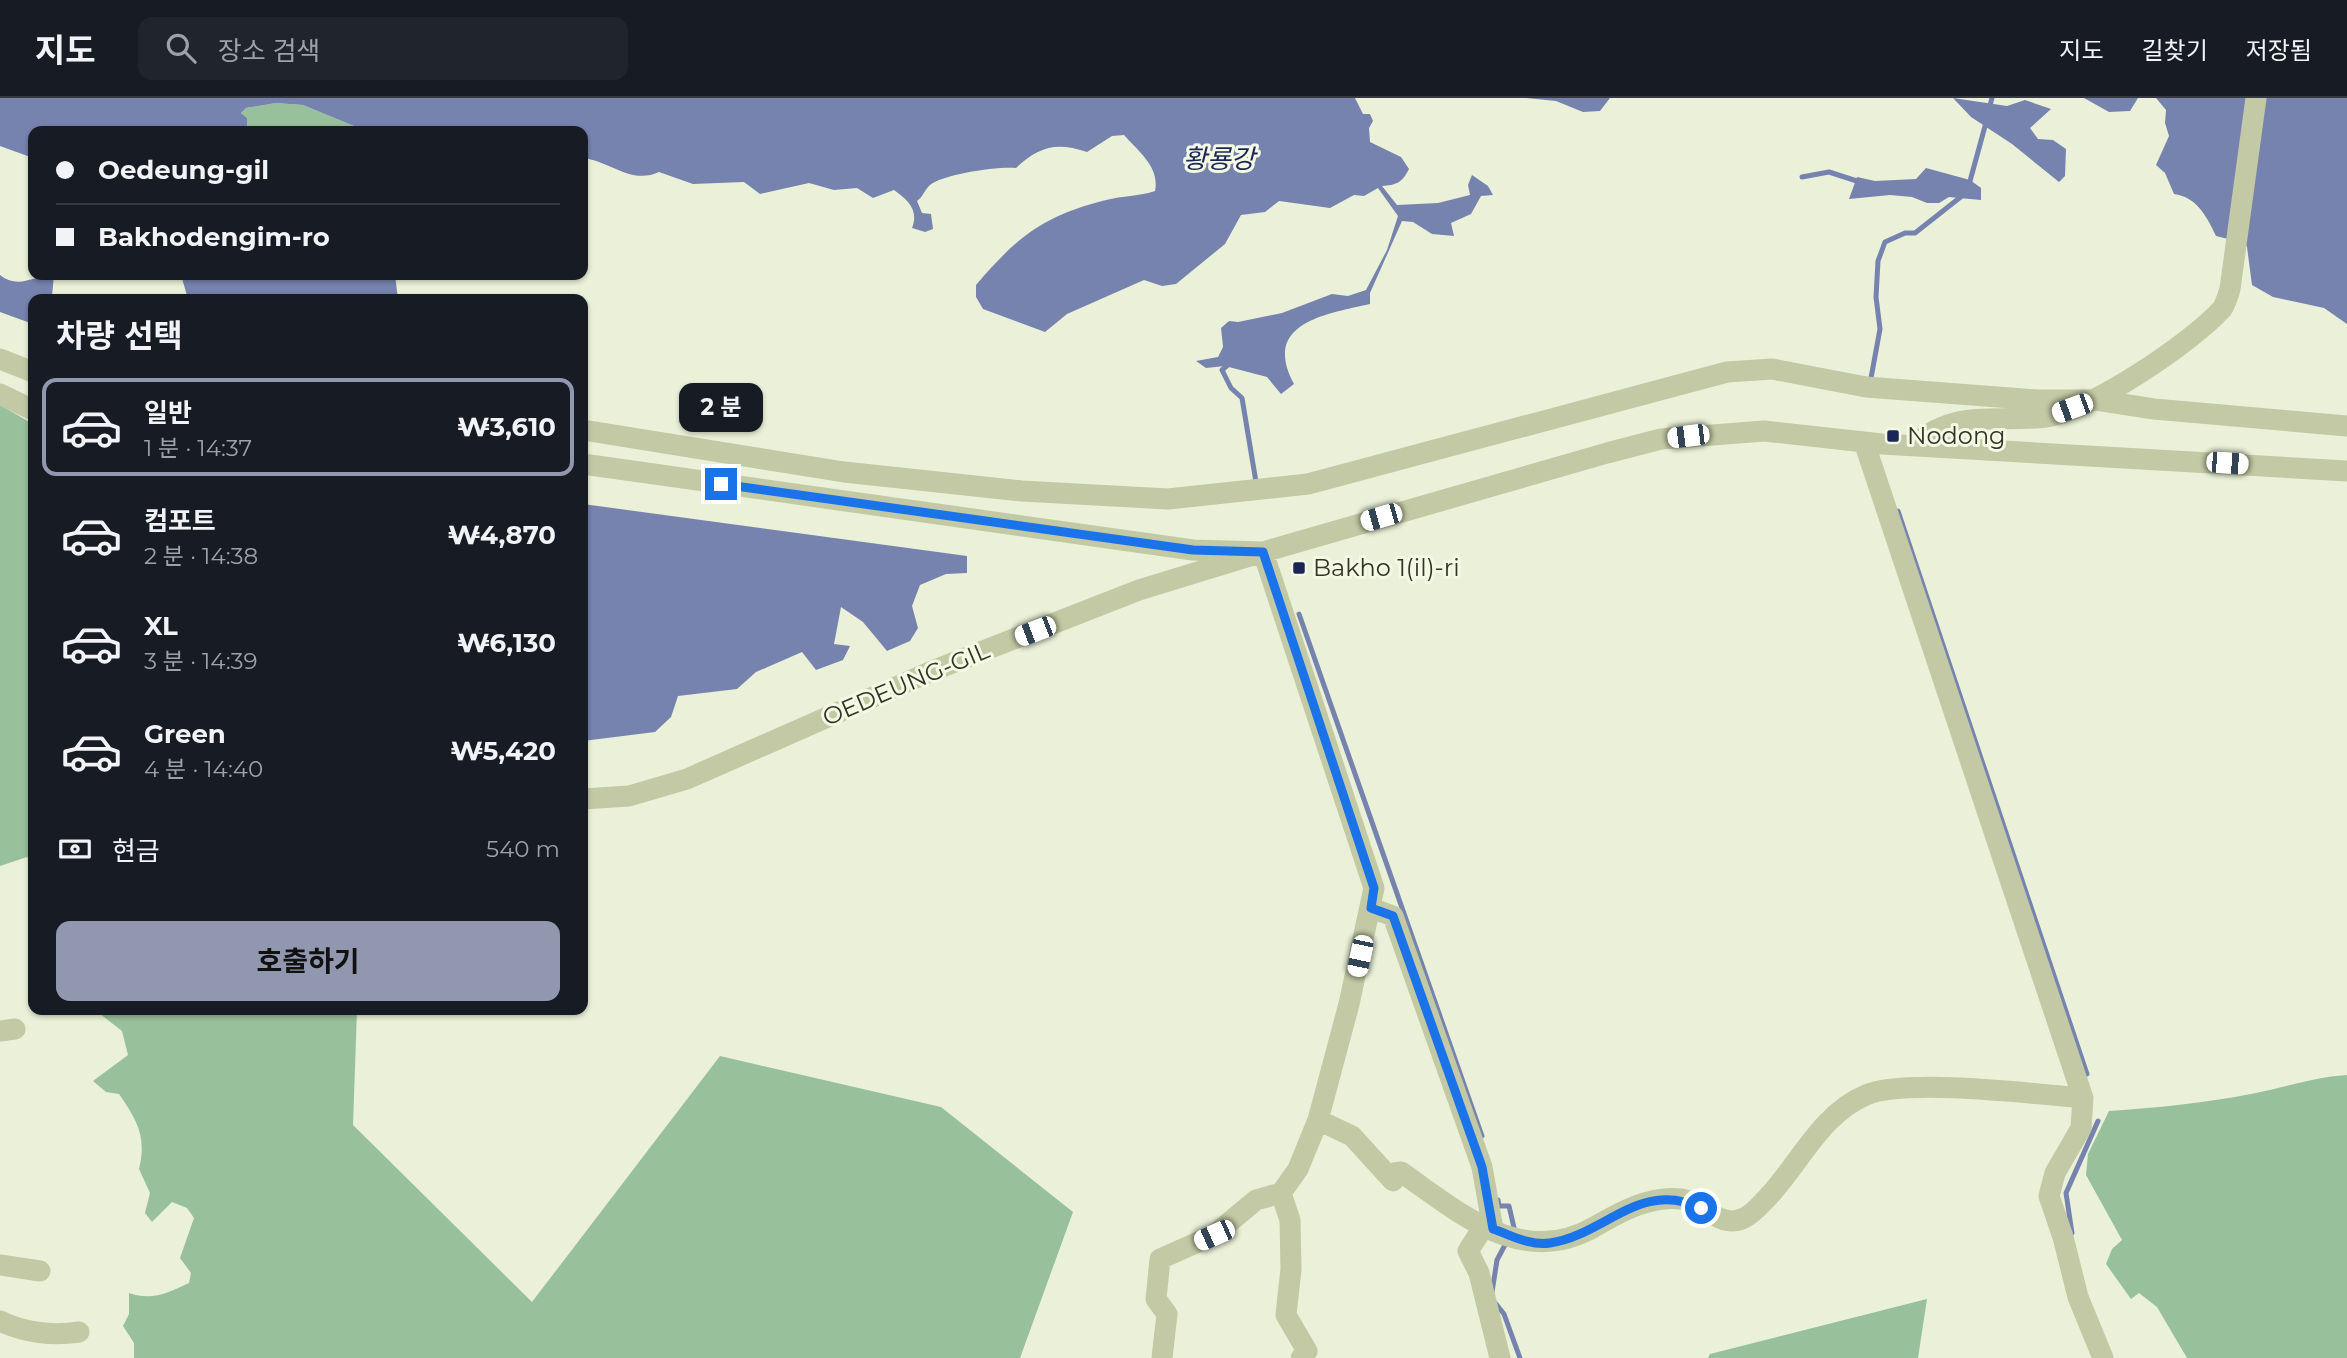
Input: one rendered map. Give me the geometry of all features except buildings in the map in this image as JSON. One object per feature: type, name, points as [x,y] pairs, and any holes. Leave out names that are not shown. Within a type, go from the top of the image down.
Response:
[{"type":"street","points":[[1915,444],[1933,428],[1968,418],[2049,417],[2096,400],[2203,327],[2224,306],[2231,289],[2256,98]]},
{"type":"street","points":[[0,359],[28,370]]},
{"type":"street","points":[[588,431],[844,472],[1062,495],[1168,499],[1308,484],[1727,372],[1772,369],[1866,387],[2038,400],[2096,400],[2166,410],[2347,426]]},
{"type":"street","points":[[0,394],[28,408]]},
{"type":"street","name":"OEDEUNG-GIL","points":[[588,799],[629,796],[687,779],[932,671],[1139,590],[1661,439],[1765,431],[1864,442],[2347,471]]},
{"type":"street","points":[[1864,442],[2083,1098],[2081,1128],[2055,1173],[2049,1196],[2063,1237],[2078,1297],[2103,1358]]},
{"type":"street","points":[[588,465],[1193,550],[1263,552],[1374,888],[1349,1004],[1318,1120],[1298,1169],[1281,1193],[1256,1200],[1214,1235],[1160,1259],[1156,1298],[1167,1314],[1162,1358]]},
{"type":"street","points":[[1371,908],[1393,916],[1482,1167],[1488,1228],[1468,1251],[1479,1273],[1500,1358]]},
{"type":"street","points":[[1318,1120],[1352,1136],[1393,1181],[1394,1173],[1401,1172],[1466,1220],[1519,1240],[1550,1243],[1591,1229],[1621,1211],[1648,1202],[1682,1199],[1731,1222],[1744,1219],[1778,1187],[1835,1114],[1869,1093],[1913,1089],[2083,1098]]},
{"type":"street","points":[[1281,1193],[1290,1220],[1291,1269],[1286,1315],[1307,1351],[1301,1358]]},
{"type":"street","points":[[0,1265],[40,1271]]},
{"type":"street","points":[[0,1321],[16,1329],[62,1335],[79,1332]]},
{"type":"green space","points":[[276,103],[303,105],[354,126],[247,126],[247,118],[241,113],[246,108]]},
{"type":"green space","points":[[0,405],[28,421],[28,858],[0,866]]},
{"type":"green space","points":[[101,1015],[357,1015],[353,1125],[532,1302],[720,1056],[941,1107],[1073,1212],[1020,1358],[134,1358],[134,1343],[123,1326],[129,1314],[129,1293],[153,1296],[189,1283],[191,1273],[180,1258],[194,1218],[187,1208],[172,1202],[152,1222],[145,1213],[150,1193],[139,1169],[142,1147],[139,1129],[119,1094],[106,1092],[93,1081],[128,1055],[122,1031]]},
{"type":"green space","points":[[2347,1075],[2347,1358],[2187,1358],[2157,1307],[2139,1293],[2131,1299],[2106,1264],[2112,1249],[2122,1240],[2086,1175],[2088,1154],[2109,1111],[2216,1100]]},
{"type":"green space","points":[[1927,1299],[1918,1358],[1708,1358],[1710,1354]]},
{"type":"water","name":"황룡강","points":[[0,98],[1355,98],[1363,114],[1370,114],[1373,121],[1369,128],[1370,142],[1401,157],[1409,169],[1398,182],[1382,186],[1397,205],[1438,203],[1470,195],[1468,185],[1472,175],[1488,186],[1493,195],[1481,196],[1471,214],[1451,223],[1454,236],[1432,234],[1413,222],[1402,221],[1370,293],[1370,304],[1318,318],[1303,325],[1292,335],[1286,347],[1286,363],[1294,384],[1281,394],[1267,377],[1225,366],[1206,368],[1196,361],[1218,357],[1223,347],[1221,328],[1229,321],[1238,322],[1282,313],[1332,294],[1348,296],[1366,290],[1387,250],[1398,216],[1378,188],[1364,196],[1354,195],[1330,208],[1279,201],[1265,212],[1241,215],[1225,244],[1176,284],[1162,286],[1144,280],[1067,314],[1045,332],[983,309],[976,297],[976,285],[1005,253],[1048,221],[1084,206],[1155,191],[1156,182],[1151,167],[1124,135],[1112,136],[1087,152],[1066,147],[1049,148],[1033,155],[1016,168],[972,172],[937,181],[928,187],[917,201],[922,213],[931,214],[933,229],[925,232],[912,228],[914,216],[911,206],[894,190],[873,198],[857,188],[834,190],[809,183],[760,194],[744,182],[693,184],[659,172],[639,176],[630,174],[588,159],[588,126],[354,126],[303,105],[276,103],[246,108],[241,113],[247,118],[247,126],[28,126],[28,156],[0,146]]},
{"type":"water","points":[[1526,98],[1610,98],[1600,111],[1583,112],[1556,101]]},
{"type":"water","points":[[1953,98],[2007,106],[2025,100],[2051,109],[2030,128],[2038,139],[2053,140],[2066,149],[2065,176],[2059,182],[2012,144],[1971,117]]},
{"type":"water","points":[[2084,98],[2138,98],[2130,111],[2109,112]]},
{"type":"water","points":[[2156,98],[2347,98],[2347,324],[2324,308],[2273,297],[2252,285],[2247,247],[2241,237],[2228,239],[2216,236],[2205,215],[2195,204],[2174,194],[2165,173],[2156,165],[2169,136],[2165,123],[2166,110]]},
{"type":"water","points":[[1926,168],[1970,180],[1981,188],[1981,200],[1949,197],[1939,203],[1927,203],[1912,197],[1890,195],[1849,199],[1857,177],[1875,181],[1916,179]]},
{"type":"water","points":[[0,275],[20,282],[54,280],[52,294],[28,294],[28,322],[0,312]]},
{"type":"water","points":[[182,280],[396,280],[397,294],[187,294]]},
{"type":"water","points":[[588,505],[967,556],[967,573],[946,574],[920,585],[912,606],[918,628],[910,641],[887,651],[863,622],[841,607],[834,644],[850,646],[843,660],[816,670],[802,652],[756,672],[737,689],[678,696],[671,717],[655,732],[588,740]]},
{"type":"waterway","points":[[1989,109],[1992,98]]},
{"type":"waterway","points":[[1871,378],[1880,329],[1876,297],[1878,261],[1885,242],[1905,233],[1915,233],[1967,192],[1987,119]]},
{"type":"waterway","points":[[1802,177],[1829,172],[1863,183]]},
{"type":"waterway","points":[[1229,364],[1222,370],[1231,388],[1242,398],[1256,482]]},
{"type":"waterway","points":[[1898,511],[2087,1074]]},
{"type":"waterway","points":[[1299,614],[1482,1136]]},
{"type":"waterway","points":[[2072,1233],[2066,1193],[2098,1121]]},
{"type":"waterway","points":[[1498,1200],[1499,1206],[1509,1206],[1515,1232]]},
{"type":"waterway","points":[[1492,1292],[1497,1260],[1506,1243]]},
{"type":"waterway","points":[[1496,1304],[1504,1314],[1520,1358]]},
{"type":"place","name":"Nodong","points":[[1893,436]]},
{"type":"place","name":"Bakho 1(il)-ri","points":[[1299,568]]},
{"type":"route","points":[[721,484],[1193,550],[1263,552],[1374,888],[1371,908],[1393,916],[1482,1167],[1493,1229],[1519,1240],[1550,1243],[1591,1229],[1621,1211],[1648,1202],[1682,1199],[1701,1208]]}]
